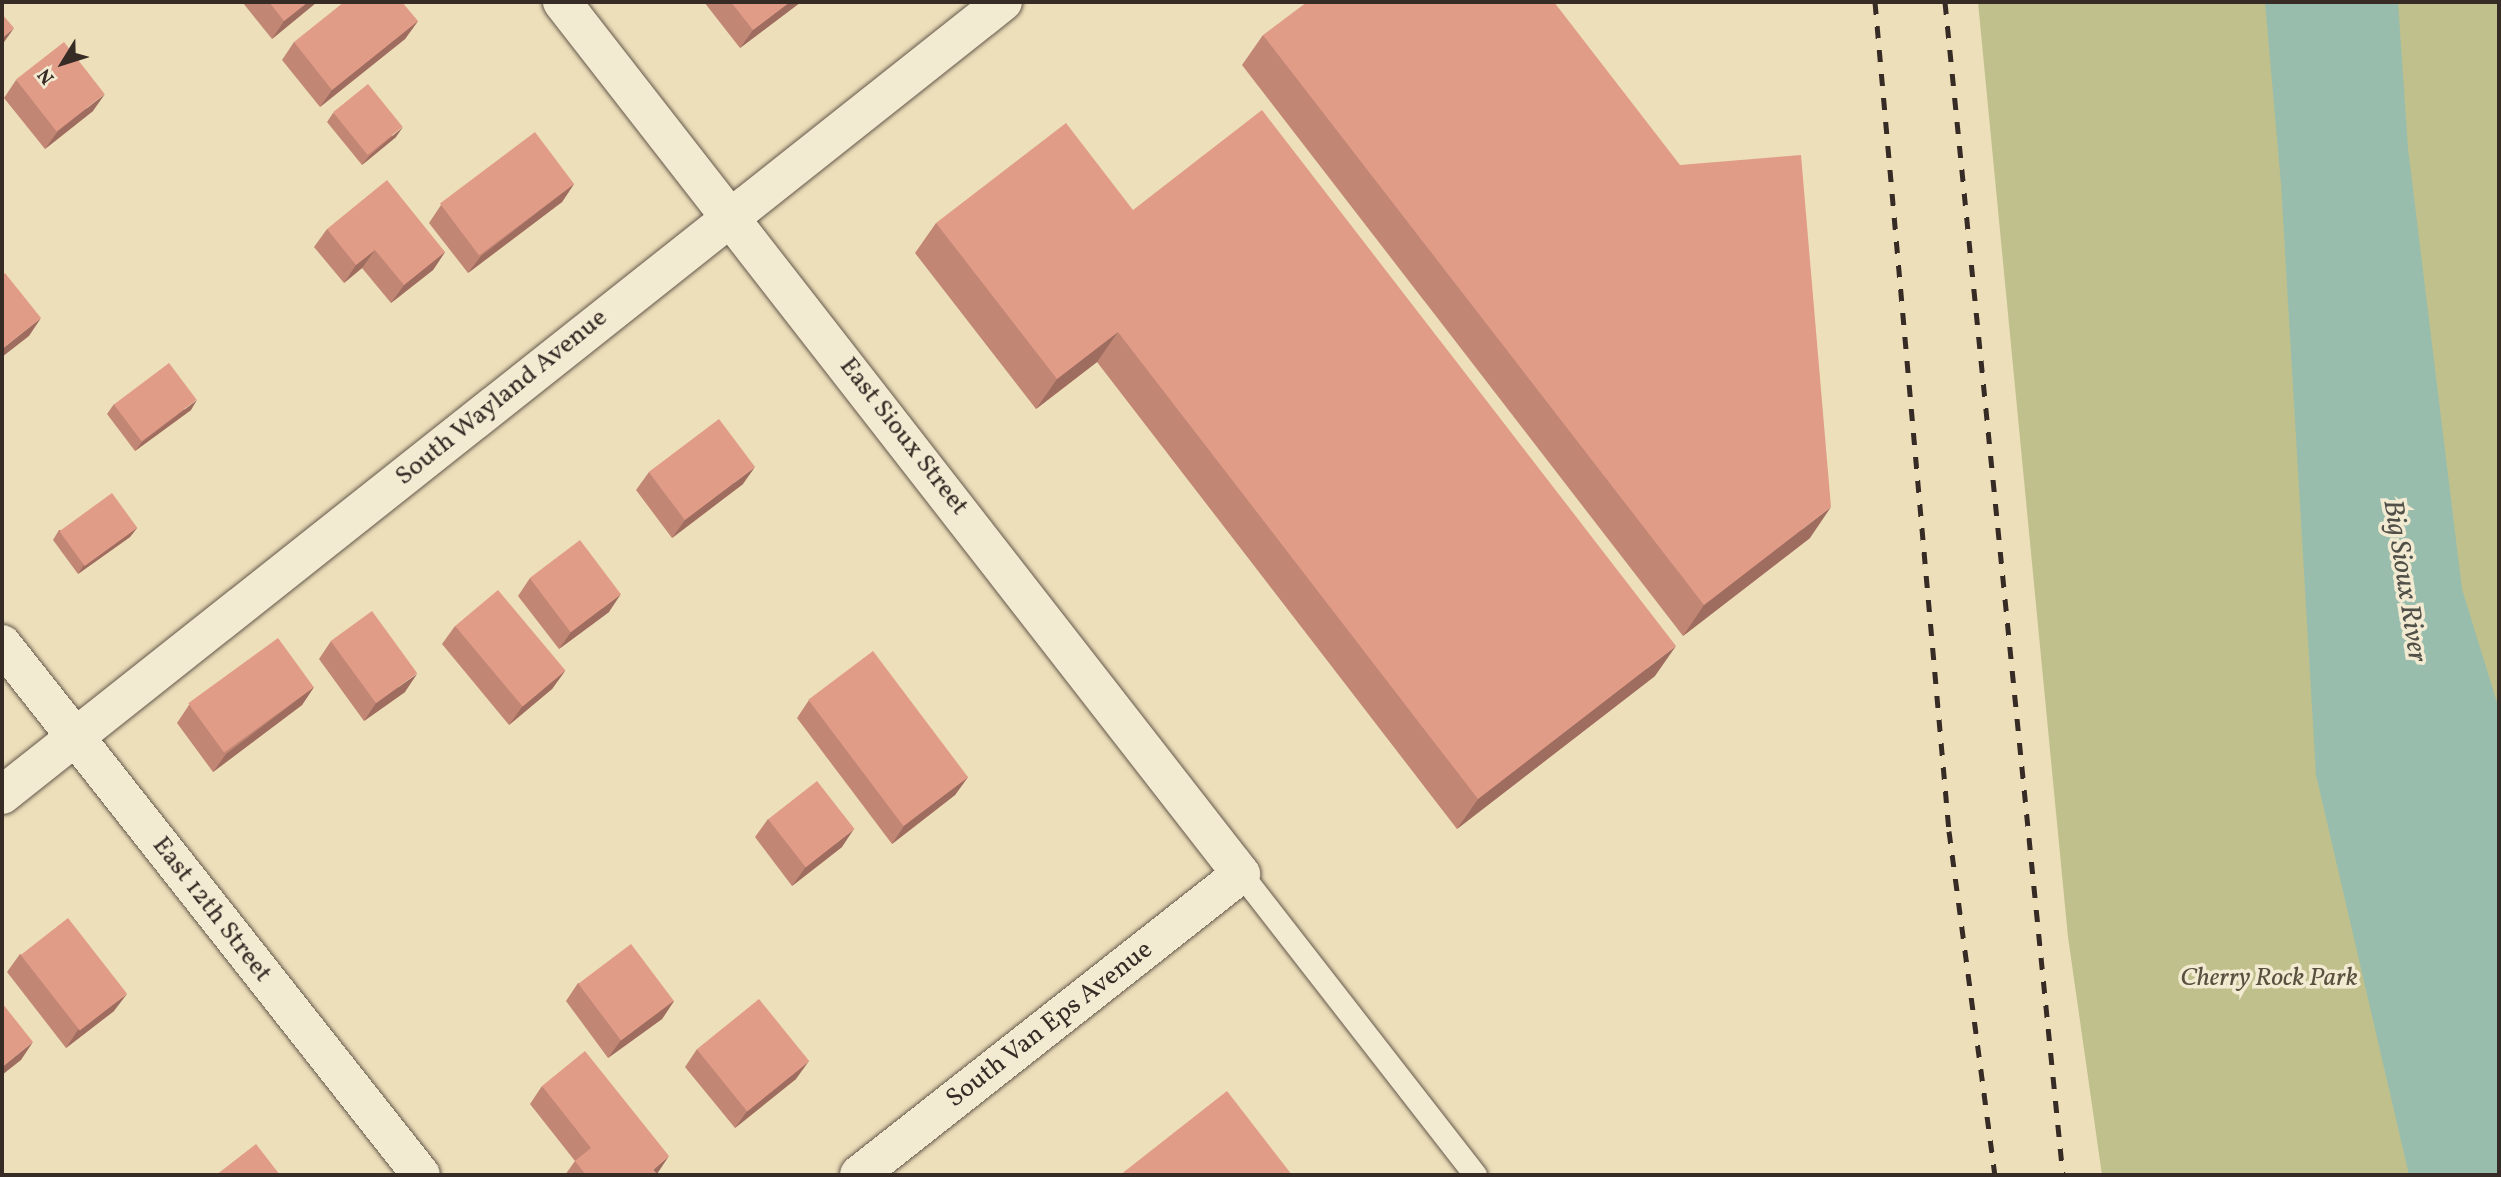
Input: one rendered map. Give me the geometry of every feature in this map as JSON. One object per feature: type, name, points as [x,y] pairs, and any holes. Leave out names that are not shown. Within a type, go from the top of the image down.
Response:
[{"type":"street","name":"East Sioux Street","points":[[562,2],[731,215],[1241,874]]},
{"type":"street","name":"South Wayland Avenue","points":[[2,795],[1003,2]]},
{"type":"street","name":"East 12th Street","points":[[2,644],[421,1175]]},
{"type":"street","name":"South Van Eps Avenue","points":[[859,1175],[1241,874]]},
{"type":"lane","points":[[1241,874],[1475,1175]]},
{"type":"green space","name":"Cherry Rock Park","points":[[1978,2],[2499,2],[2499,1175],[2102,1175],[2068,937]]},
{"type":"water","name":"Big Sioux River","points":[[2265,2],[2398,2],[2408,148],[2462,589],[2499,709],[2499,1175],[2409,1175],[2316,775],[2281,184]]},
{"type":"building","points":[[269,2],[308,2],[284,21]]},
{"type":"building","points":[[344,2],[402,2],[418,21],[332,90],[294,42]]},
{"type":"building","points":[[731,2],[790,2],[753,30]]},
{"type":"building","points":[[1307,2],[1554,2],[1680,165],[1801,155],[1831,507],[1704,605],[1263,35]]},
{"type":"building","points":[[2,14],[14,28],[2,38]]},
{"type":"building","points":[[64,42],[105,94],[57,132],[16,80]]},
{"type":"building","points":[[368,84],[403,127],[368,155],[333,112]]},
{"type":"building","points":[[1262,110],[1676,646],[1478,799],[1118,332],[1057,379],[936,223],[1066,123],[1133,210]]},
{"type":"building","points":[[535,132],[574,184],[479,256],[440,204]]},
{"type":"building","points":[[387,180],[445,252],[404,285],[375,250],[356,265],[327,229]]},
{"type":"building","points":[[5,273],[41,318],[2,349],[2,276]]},
{"type":"building","points":[[169,363],[197,400],[142,441],[114,405]]},
{"type":"building","points":[[719,419],[755,467],[685,520],[649,472]]},
{"type":"building","points":[[112,493],[137,528],[85,566],[59,531]]},
{"type":"building","points":[[580,540],[621,594],[571,632],[530,578]]},
{"type":"building","points":[[498,590],[565,670],[523,706],[455,626]]},
{"type":"building","points":[[372,611],[417,673],[376,703],[331,641]]},
{"type":"building","points":[[278,638],[314,687],[224,753],[188,703]]},
{"type":"building","points":[[873,651],[968,777],[903,826],[808,700]]},
{"type":"building","points":[[817,781],[855,829],[806,867],[768,819]]},
{"type":"building","points":[[68,918],[127,994],[80,1031],[21,955]]},
{"type":"building","points":[[631,944],[674,1001],[621,1040],[578,984]]},
{"type":"building","points":[[759,999],[809,1061],[747,1112],[697,1049]]},
{"type":"building","points":[[2,1003],[33,1042],[2,1067]]},
{"type":"building","points":[[585,1051],[669,1156],[653,1170],[657,1175],[586,1175],[575,1161],[591,1148],[542,1086]]},
{"type":"building","points":[[1227,1091],[1292,1175],[1120,1175]]},
{"type":"building","points":[[256,1144],[280,1175],[216,1175]]},
{"type":"railway","points":[[1875,2],[1949,831],[1995,1175]]},
{"type":"railway","points":[[1945,2],[2063,1175]]}]
